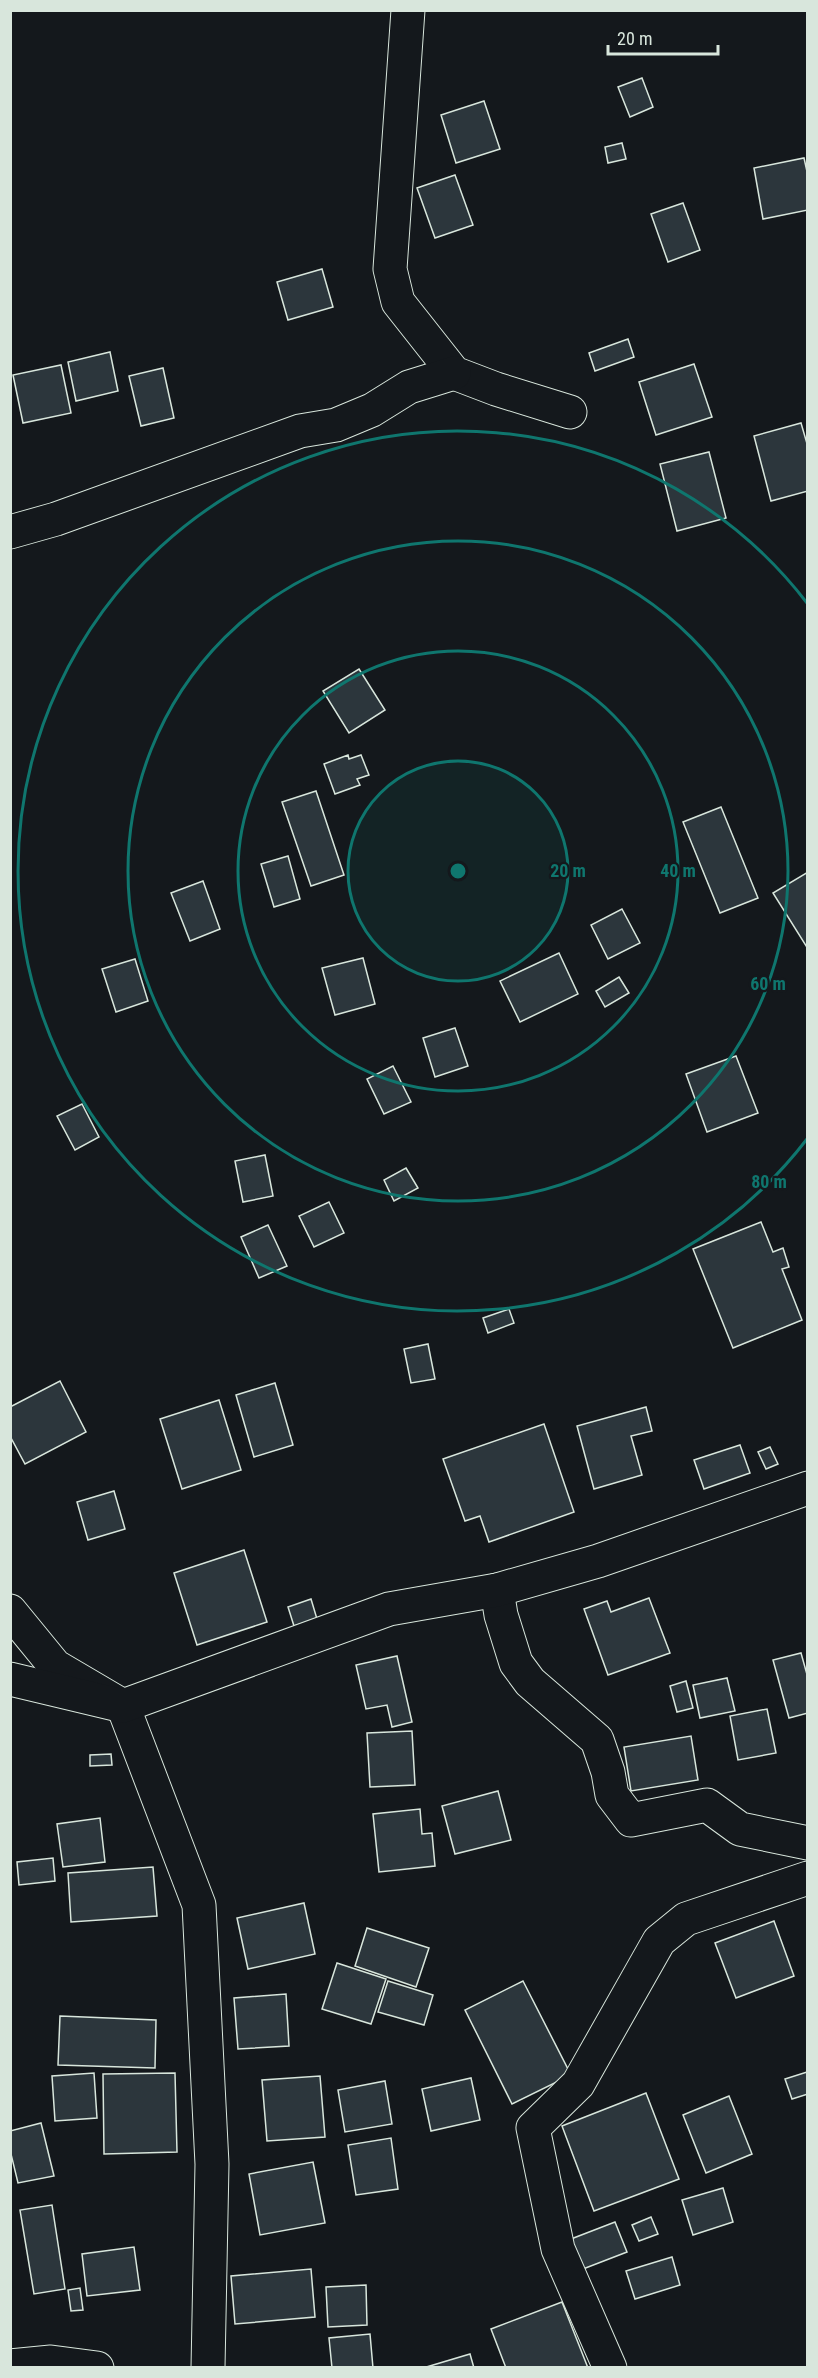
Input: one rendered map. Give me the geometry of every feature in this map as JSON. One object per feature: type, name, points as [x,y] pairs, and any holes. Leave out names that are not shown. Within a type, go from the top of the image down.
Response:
[{"type":"street","points":[[408,10],[390,269],[398,302],[454,373],[496,390],[570,412]]},
{"type":"street","points":[[10,532],[56,519],[300,431],[336,425],[372,410],[409,387],[454,373]]},
{"type":"street","points":[[10,1679],[123,1706],[389,1610],[497,1590],[598,1561],[807,1488]]},
{"type":"street","points":[[497,1590],[501,1615],[516,1664],[530,1682],[597,1740],[608,1772],[612,1796],[631,1820],[707,1805],[740,1828],[807,1844]]},
{"type":"street","points":[[10,1611],[55,1666],[123,1706],[199,1905],[212,2164],[208,2367]]},
{"type":"street","points":[[610,2367],[558,2249],[533,2128],[578,2084],[659,1941],[686,1919],[807,1878]]},
{"type":"street","points":[[10,2366],[51,2362],[97,2367]]},
{"type":"building","points":[[642,78],[653,107],[630,117],[618,87]]},
{"type":"building","points":[[484,101],[500,149],[456,163],[441,115]]},
{"type":"building","points":[[622,143],[626,159],[608,163],[605,147]]},
{"type":"building","points":[[804,158],[808,176],[808,210],[763,219],[754,168]]},
{"type":"building","points":[[455,175],[473,225],[435,238],[417,188]]},
{"type":"building","points":[[683,203],[700,250],[668,262],[651,214]]},
{"type":"building","points":[[322,269],[333,307],[288,320],[277,282]]},
{"type":"building","points":[[628,339],[634,357],[595,371],[589,353]]},
{"type":"building","points":[[110,352],[118,391],[76,401],[68,362]]},
{"type":"building","points":[[694,364],[712,417],[656,435],[639,382]]},
{"type":"building","points":[[61,365],[71,413],[23,423],[13,375]]},
{"type":"building","points":[[163,368],[174,418],[141,426],[129,376]]},
{"type":"building","points":[[801,423],[808,447],[808,491],[771,501],[754,436]]},
{"type":"building","points":[[709,452],[726,518],[677,531],[660,464]]},
{"type":"building","points":[[359,669],[385,710],[349,733],[323,691]]},
{"type":"building","points":[[348,755],[349,759],[361,755],[369,775],[357,779],[360,785],[335,794],[324,764]]},
{"type":"building","points":[[316,791],[344,875],[311,886],[282,802]]},
{"type":"building","points":[[721,807],[758,898],[720,913],[683,822]]},
{"type":"building","points":[[288,856],[300,899],[274,907],[261,864]]},
{"type":"building","points":[[808,872],[808,949],[773,893]]},
{"type":"building","points":[[203,881],[220,929],[190,941],[171,893]]},
{"type":"building","points":[[622,909],[640,943],[608,959],[591,925]]},
{"type":"building","points":[[559,953],[578,994],[520,1022],[500,981]]},
{"type":"building","points":[[363,958],[375,1004],[335,1015],[322,968]]},
{"type":"building","points":[[135,959],[148,1001],[116,1012],[102,969]]},
{"type":"building","points":[[619,977],[629,993],[605,1007],[596,991]]},
{"type":"building","points":[[455,1028],[468,1066],[435,1077],[423,1038]]},
{"type":"building","points":[[736,1056],[758,1113],[707,1132],[686,1074]]},
{"type":"building","points":[[393,1066],[411,1102],[384,1114],[367,1079]]},
{"type":"building","points":[[82,1104],[99,1137],[75,1150],[57,1116]]},
{"type":"building","points":[[265,1155],[273,1196],[243,1202],[235,1161]]},
{"type":"building","points":[[406,1168],[418,1188],[394,1201],[384,1180]]},
{"type":"building","points":[[329,1202],[344,1233],[314,1247],[299,1216]]},
{"type":"building","points":[[761,1222],[773,1252],[783,1248],[789,1267],[782,1269],[802,1320],[733,1348],[693,1249]]},
{"type":"building","points":[[268,1225],[287,1266],[259,1278],[241,1237]]},
{"type":"building","points":[[509,1309],[514,1323],[488,1333],[483,1318]]},
{"type":"building","points":[[428,1344],[435,1379],[411,1383],[404,1349]]},
{"type":"building","points":[[60,1381],[86,1432],[25,1464],[10,1436],[10,1407]]},
{"type":"building","points":[[275,1383],[293,1445],[254,1457],[236,1395]]},
{"type":"building","points":[[219,1400],[241,1470],[182,1489],[160,1419]]},
{"type":"building","points":[[646,1407],[652,1431],[631,1436],[642,1475],[594,1489],[577,1426]]},
{"type":"building","points":[[544,1424],[574,1512],[489,1542],[480,1516],[465,1521],[443,1459]]},
{"type":"building","points":[[740,1445],[750,1473],[704,1489],[694,1460]]},
{"type":"building","points":[[770,1447],[778,1464],[766,1469],[758,1452]]},
{"type":"building","points":[[114,1491],[125,1529],[88,1540],[77,1502]]},
{"type":"building","points":[[244,1550],[267,1622],[197,1645],[174,1573]]},
{"type":"building","points":[[649,1598],[670,1653],[608,1675],[584,1609],[607,1601],[611,1612]]},
{"type":"building","points":[[311,1599],[317,1619],[294,1626],[288,1607]]},
{"type":"building","points":[[801,1653],[808,1678],[808,1713],[789,1718],[773,1660]]},
{"type":"building","points":[[397,1656],[412,1722],[392,1727],[387,1705],[366,1709],[356,1665]]},
{"type":"building","points":[[727,1678],[735,1711],[700,1718],[693,1685]]},
{"type":"building","points":[[686,1681],[693,1708],[677,1712],[670,1686]]},
{"type":"building","points":[[767,1709],[776,1753],[738,1760],[730,1716]]},
{"type":"building","points":[[412,1731],[415,1785],[370,1787],[367,1733]]},
{"type":"building","points":[[691,1736],[698,1780],[631,1791],[624,1747]]},
{"type":"building","points":[[111,1754],[112,1765],[90,1766],[90,1755]]},
{"type":"building","points":[[498,1791],[511,1840],[455,1854],[442,1806]]},
{"type":"building","points":[[420,1809],[422,1834],[432,1833],[435,1866],[379,1872],[373,1814]]},
{"type":"building","points":[[100,1818],[105,1862],[63,1867],[57,1824]]},
{"type":"building","points":[[53,1858],[55,1881],[19,1885],[17,1862]]},
{"type":"building","points":[[153,1867],[157,1916],[71,1922],[68,1873]]},
{"type":"building","points":[[304,1903],[315,1954],[248,1969],[237,1918]]},
{"type":"building","points":[[774,1921],[794,1976],[736,1998],[715,1943]]},
{"type":"building","points":[[367,1928],[429,1948],[416,1987],[355,1966]]},
{"type":"building","points":[[337,1963],[386,1979],[371,2024],[322,2009]]},
{"type":"building","points":[[388,1981],[433,1995],[424,2025],[378,2012]]},
{"type":"building","points":[[523,1981],[571,2075],[512,2104],[465,2010]]},
{"type":"building","points":[[286,1994],[289,2046],[238,2049],[234,1998]]},
{"type":"building","points":[[60,2016],[156,2020],[155,2068],[58,2065]]},
{"type":"building","points":[[807,2072],[808,2094],[792,2099],[785,2079]]},
{"type":"building","points":[[94,2073],[97,2118],[55,2121],[52,2076]]},
{"type":"building","points":[[175,2073],[177,2152],[104,2154],[103,2074]]},
{"type":"building","points":[[320,2076],[325,2137],[267,2141],[262,2080]]},
{"type":"building","points":[[471,2078],[480,2120],[431,2131],[422,2089]]},
{"type":"building","points":[[385,2081],[392,2124],[345,2132],[338,2090]]},
{"type":"building","points":[[646,2093],[679,2179],[594,2211],[562,2126]]},
{"type":"building","points":[[729,2096],[752,2154],[706,2173],[683,2115]]},
{"type":"building","points":[[41,2123],[54,2176],[18,2183],[10,2150],[10,2131]]},
{"type":"building","points":[[391,2138],[398,2189],[356,2195],[348,2145]]},
{"type":"building","points":[[313,2162],[325,2223],[260,2235],[249,2174]]},
{"type":"building","points":[[723,2188],[733,2222],[693,2235],[682,2200]]},
{"type":"building","points":[[52,2205],[65,2289],[34,2294],[20,2210]]},
{"type":"building","points":[[651,2217],[658,2234],[639,2241],[632,2225]]},
{"type":"building","points":[[615,2222],[627,2252],[583,2269],[571,2239]]},
{"type":"building","points":[[134,2247],[140,2290],[87,2296],[82,2254]]},
{"type":"building","points":[[672,2257],[680,2285],[635,2299],[626,2271]]},
{"type":"building","points":[[311,2269],[315,2317],[235,2324],[231,2276]]},
{"type":"building","points":[[366,2285],[367,2325],[328,2327],[326,2287]]},
{"type":"building","points":[[80,2288],[83,2310],[71,2311],[68,2290]]},
{"type":"building","points":[[562,2302],[588,2368],[506,2368],[491,2329]]},
{"type":"building","points":[[370,2334],[373,2368],[332,2368],[329,2338]]},
{"type":"building","points":[[470,2354],[474,2368],[423,2368]]}]
